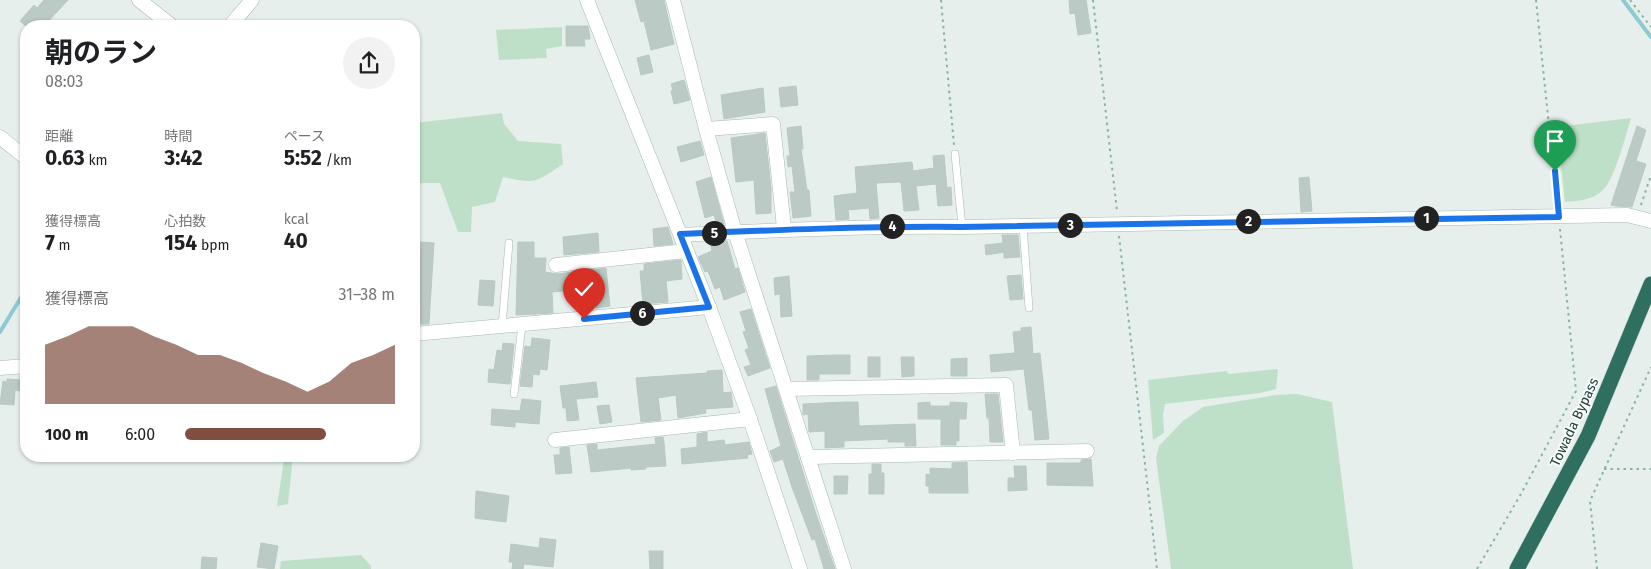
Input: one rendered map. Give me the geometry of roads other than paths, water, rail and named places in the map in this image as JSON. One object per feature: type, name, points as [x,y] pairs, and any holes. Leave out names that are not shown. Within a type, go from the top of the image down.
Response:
[{"type":"highway","name":"Towada Bypass","points":[[1518,569],[1588,436],[1651,284]]},
{"type":"street","points":[[139,0],[164,20]]},
{"type":"street","points":[[235,20],[252,0]]},
{"type":"street","points":[[587,0],[709,307],[750,419],[800,569]]},
{"type":"street","points":[[673,0],[735,232],[844,569]]},
{"type":"street","points":[[706,129],[773,124],[784,228]]},
{"type":"street","points":[[0,137],[20,153]]},
{"type":"street","points":[[680,234],[784,228],[962,227],[1559,217],[1637,216],[1651,221]]},
{"type":"street","points":[[556,265],[686,251]]},
{"type":"street","points":[[420,333],[709,307]]},
{"type":"street","points":[[0,368],[20,366]]},
{"type":"street","points":[[787,389],[1006,385],[1013,453]]},
{"type":"street","points":[[555,440],[750,419]]},
{"type":"street","points":[[808,457],[1087,451]]},
{"type":"lane","points":[[955,154],[962,227]]},
{"type":"lane","points":[[1022,226],[1030,308]]},
{"type":"lane","points":[[502,326],[509,244]]},
{"type":"lane","points":[[514,394],[522,325]]},
{"type":"waterway","points":[[1623,0],[1651,37]]},
{"type":"waterway","points":[[0,332],[20,299]]}]
